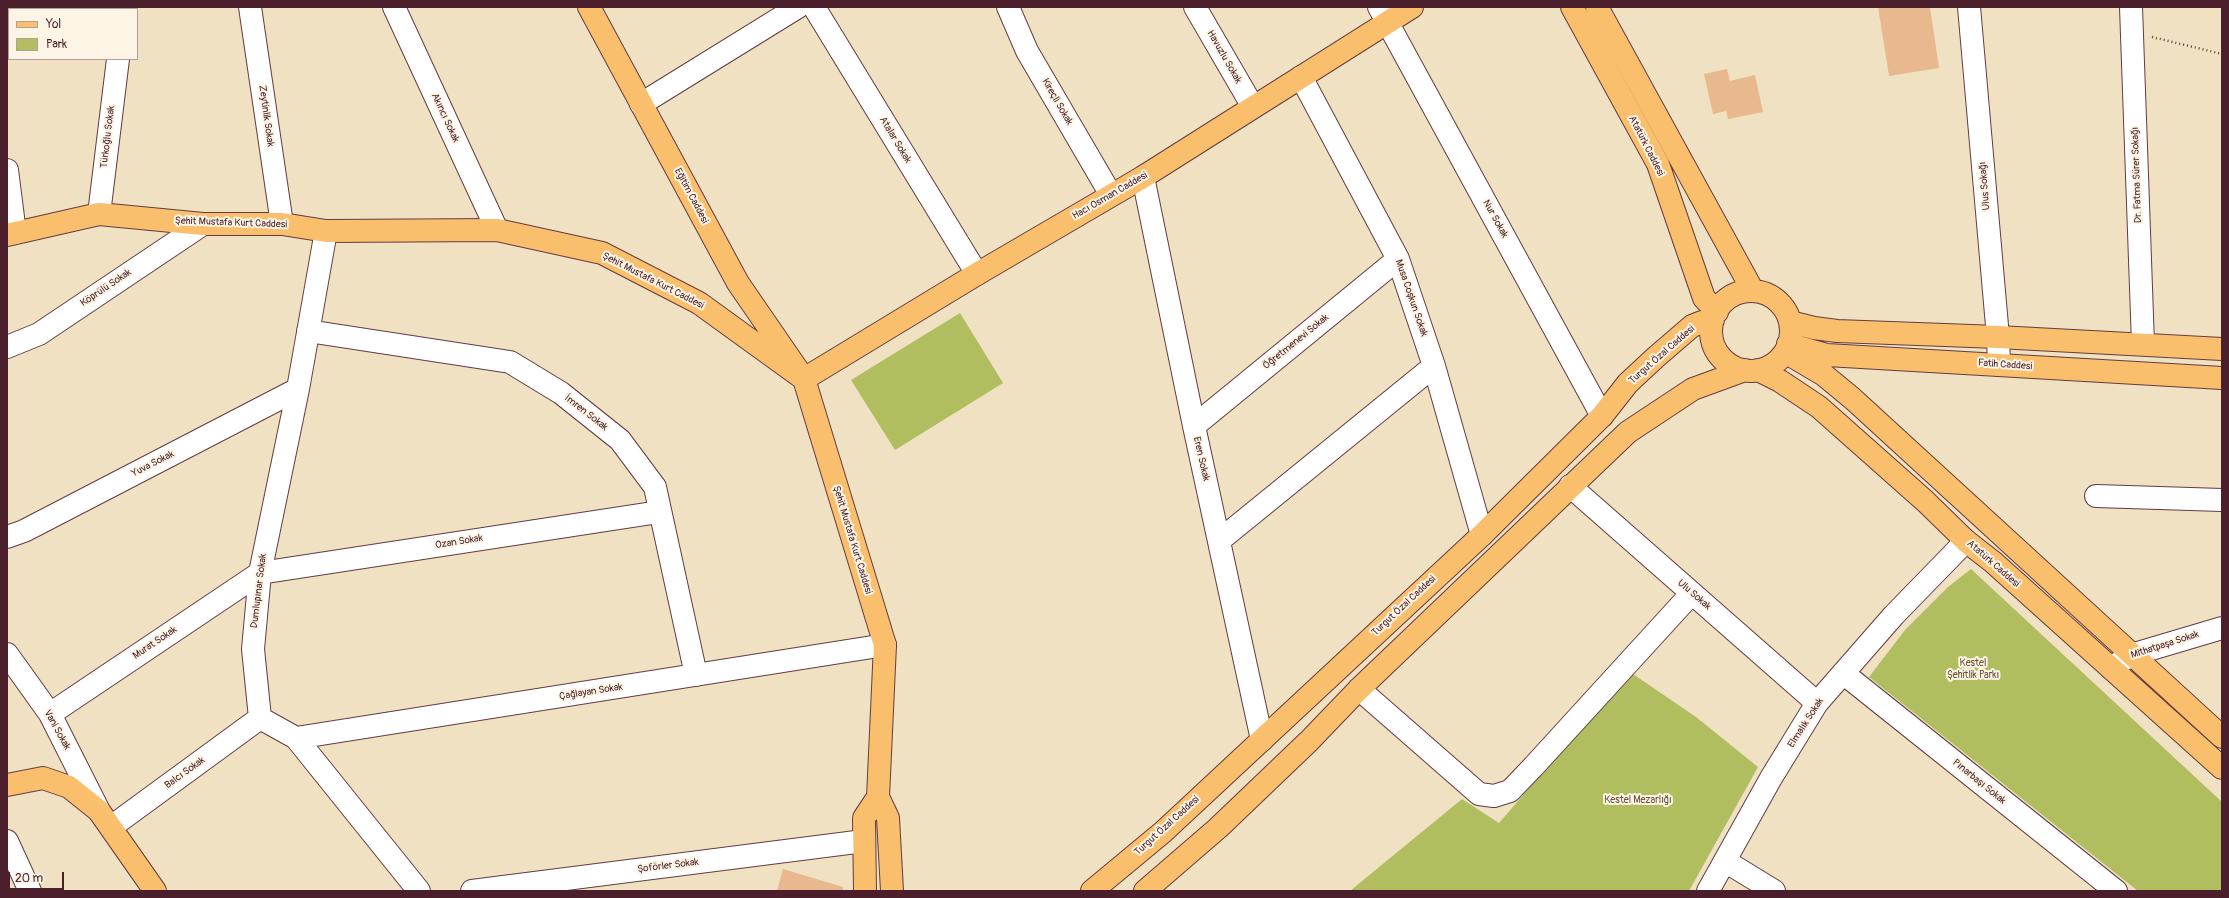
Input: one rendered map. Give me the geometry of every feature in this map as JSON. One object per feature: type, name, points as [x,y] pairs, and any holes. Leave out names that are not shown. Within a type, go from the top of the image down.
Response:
[{"type":"main road","name":"Eğitim Caddesi","points":[[589,7],[738,283],[804,379]]},
{"type":"main road","name":"Hacı Osman Caddesi","points":[[804,379],[977,274],[1143,177],[1301,77],[1383,14],[1412,7]]},
{"type":"main road","name":"Atatürk Caddesi","points":[[1572,7],[1658,164],[1704,298],[1715,316]]},
{"type":"main road","points":[[1584,28],[1600,12],[1753,291]]},
{"type":"main road","name":"Şehit Mustafa Kurt Caddesi","points":[[11,234],[99,214],[202,224],[282,224],[326,231],[497,230],[602,253],[699,303],[804,379],[885,645],[878,798],[888,818],[892,891]]},
{"type":"main road","points":[[1145,891],[1218,828],[1309,741],[1359,689],[1628,432],[1693,389],[1751,370],[1770,366],[1786,348],[1791,335],[1790,322],[1785,310],[1777,300],[1766,294],[1753,291],[1740,293],[1728,298],[1715,316],[1712,333],[1715,346],[1722,357],[1732,366],[1751,370]]},
{"type":"main road","name":"Turgut Özal Caddesi","points":[[1092,891],[1162,832],[1482,535],[1602,416],[1628,383],[1656,357],[1692,326],[1715,316]]},
{"type":"main road","points":[[1790,322],[1814,328],[1837,331],[1998,337],[2222,349]]},
{"type":"main road","points":[[1786,348],[1853,399],[2222,737]]},
{"type":"main road","name":"Fatih Caddesi","points":[[1786,348],[1827,355],[2222,378]]},
{"type":"main road","name":"Atatürk Caddesi","points":[[1751,370],[1780,381],[1819,407],[1925,501],[1966,541],[1999,568],[2222,768]]},
{"type":"main road","points":[[7,785],[42,778],[69,787],[105,819],[155,891]]},
{"type":"main road","points":[[865,891],[864,818],[878,798]]},
{"type":"street","name":"Zeytinlik Sokak","points":[[250,7],[282,224]]},
{"type":"street","name":"Akıncı Sokak","points":[[394,7],[497,230]]},
{"type":"street","points":[[641,104],[798,7]]},
{"type":"street","name":"Atalar Sokak","points":[[814,7],[977,274]]},
{"type":"street","name":"Kireçli Sokak","points":[[1008,7],[1027,51],[1111,195]]},
{"type":"street","name":"Havuzlu Sokak","points":[[1195,7],[1253,107]]},
{"type":"street","name":"Ulus Sokağı","points":[[1969,7],[1998,337],[1999,365]]},
{"type":"street","name":"Dr. Fatma Sürer Sokağı","points":[[2131,7],[2142,344]]},
{"type":"street","name":"Nur Sokak","points":[[1383,14],[1602,416]]},
{"type":"street","name":"Türkoğlu Sokak","points":[[99,214],[118,60]]},
{"type":"street","name":"Musa Coşkun Sokak","points":[[1301,77],[1398,259],[1434,366],[1482,535]]},
{"type":"street","points":[[7,170],[11,234]]},
{"type":"street","name":"Eren Sokak","points":[[1143,177],[1194,426],[1220,540],[1262,740]]},
{"type":"street","name":"Köprülü Sokak","points":[[7,348],[39,334],[202,224]]},
{"type":"street","name":"Dumlupınar Sokak","points":[[260,718],[252,649],[260,572],[298,389],[326,231]]},
{"type":"street","name":"Öğretmenevi Sokak","points":[[1194,426],[1398,259]]},
{"type":"street","name":"İmren Sokak","points":[[308,331],[510,362],[561,393],[620,440],[655,487],[659,512],[696,675]]},
{"type":"street","points":[[1220,540],[1434,366]]},
{"type":"street","name":"Yuva Sokak","points":[[7,537],[24,531],[298,389]]},
{"type":"street","name":"Ulu Sokak","points":[[1570,486],[1817,703]]},
{"type":"street","points":[[2096,496],[2222,500]]},
{"type":"street","name":"Ozan Sokak","points":[[260,572],[659,512]]},
{"type":"street","name":"Elmalık Sokak","points":[[1708,891],[1770,778],[1817,703],[1894,615],[1966,541]]},
{"type":"street","name":"Murat Sokak","points":[[50,714],[260,572]]},
{"type":"street","points":[[1359,689],[1479,794],[1494,796],[1510,791],[1692,593]]},
{"type":"street","name":"Mithatpaşa Sokak","points":[[2110,668],[2131,655],[2222,628]]},
{"type":"street","name":"Çağlayan Sokak","points":[[296,738],[885,645]]},
{"type":"street","name":"Vani Sokak","points":[[7,654],[50,714],[105,819]]},
{"type":"street","name":"Pınarbaşı Sokak","points":[[1843,673],[2116,891]]},
{"type":"street","points":[[260,718],[296,738],[419,891]]},
{"type":"street","name":"Balcı Sokak","points":[[105,819],[260,718]]},
{"type":"street","points":[[7,840],[30,891]]},
{"type":"street","name":"Şoförler Sokak","points":[[472,891],[864,841]]},
{"type":"street","points":[[1724,861],[1774,891]]},
{"type":"path","points":[[2132,33],[2222,54]]},
{"type":"green space","points":[[960,313],[1003,383],[895,450],[851,380]]},
{"type":"green space","name":"Kestel Şehitlik Parkı","points":[[1971,569],[2222,802],[2222,891],[2138,891],[1869,677],[1905,630],[1948,587]]},
{"type":"green space","name":"Kestel Mezarlığı","points":[[1630,672],[1696,717],[1758,767],[1689,891],[1350,891],[1462,799],[1499,823]]},
{"type":"building","points":[[1878,7],[1930,7],[1939,68],[1889,76]]},
{"type":"building","points":[[1727,69],[1730,81],[1755,75],[1763,112],[1728,119],[1726,111],[1713,114],[1704,74]]},
{"type":"building","points":[[783,869],[843,887],[843,891],[777,891]]}]
